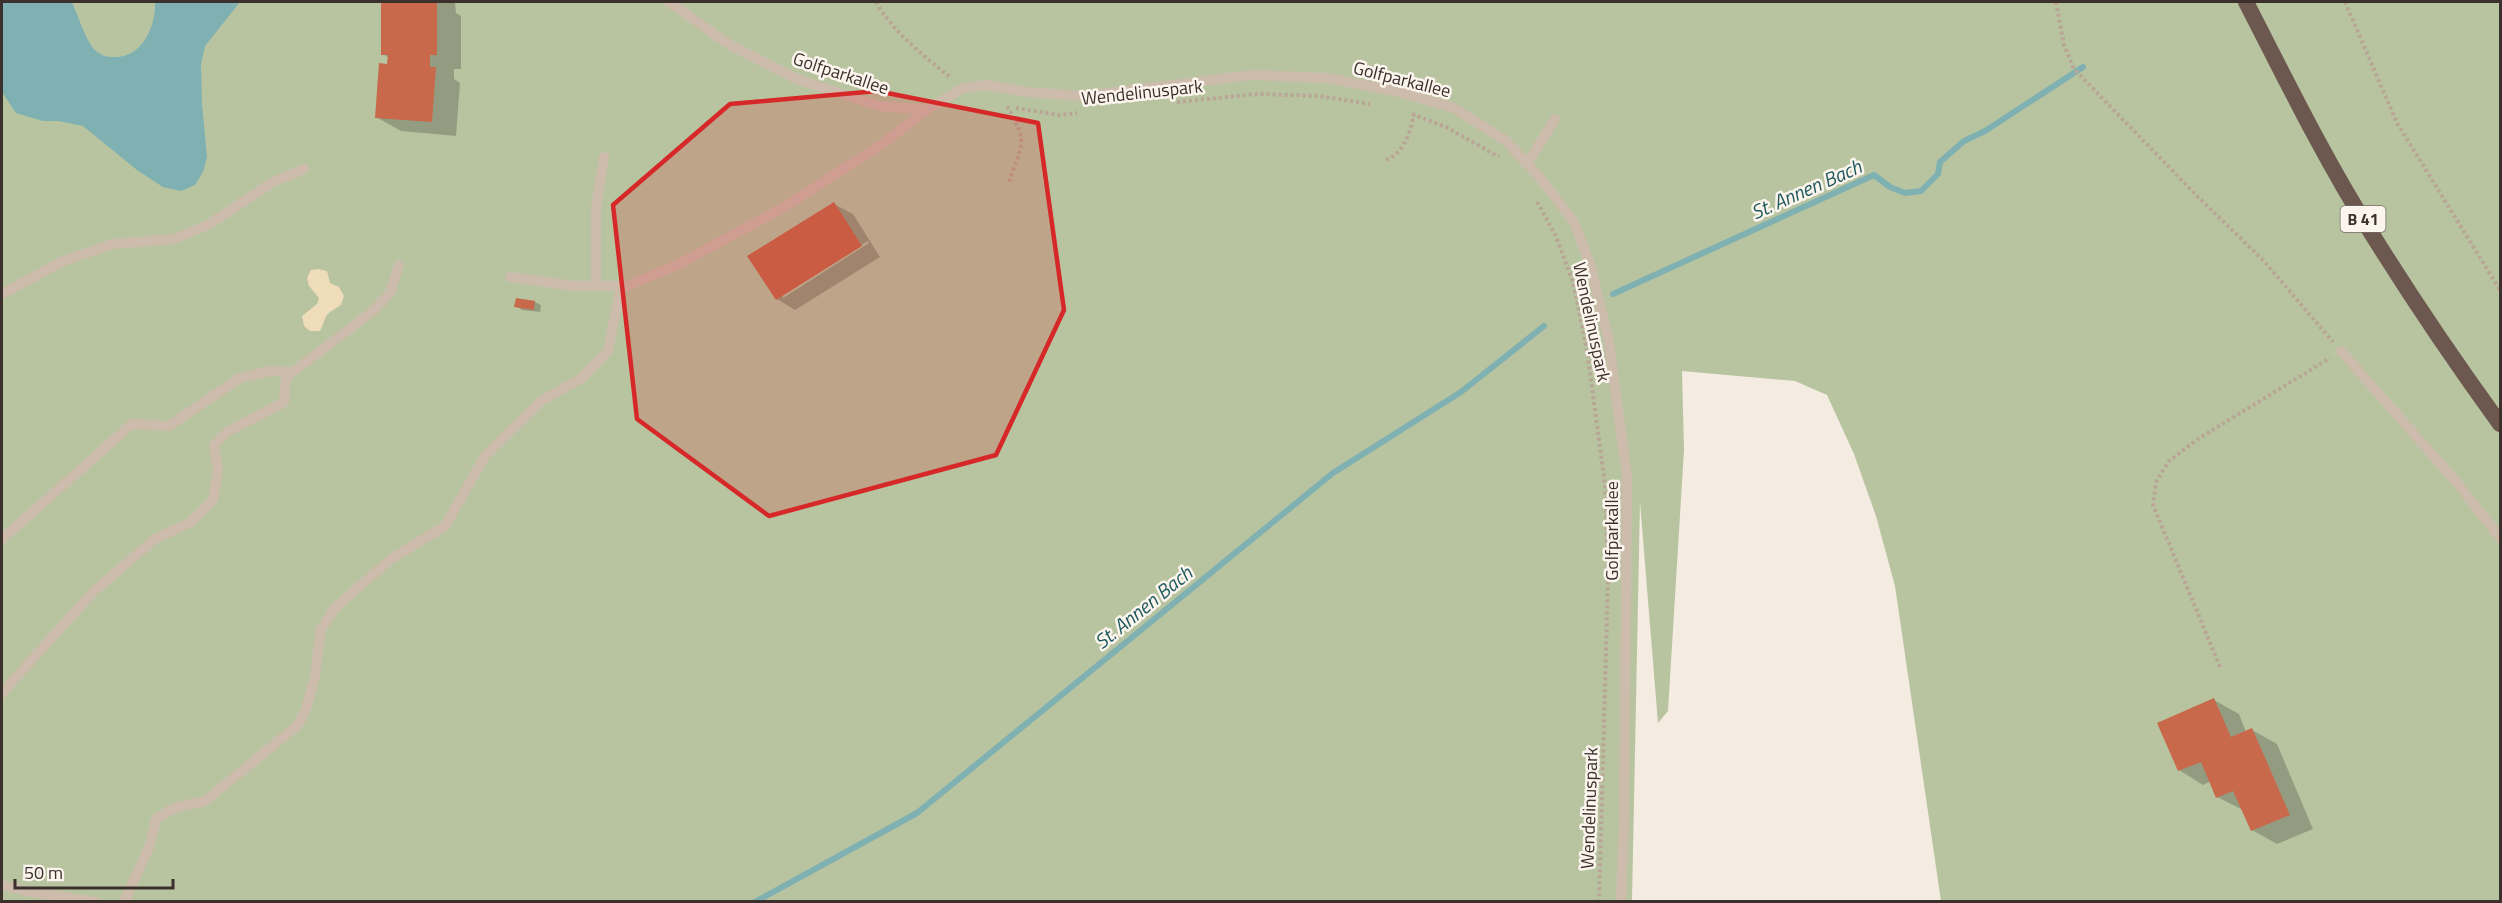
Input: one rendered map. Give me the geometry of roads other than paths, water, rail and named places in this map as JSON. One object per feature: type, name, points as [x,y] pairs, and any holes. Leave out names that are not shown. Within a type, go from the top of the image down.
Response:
[{"type":"highway","name":"B 41","points":[[2246,2],[2292,91],[2369,229],[2464,374],[2500,424]]},
{"type":"lane","name":"Golfparkallee","points":[[669,2],[730,45],[799,80],[879,106],[926,110],[963,88],[988,85],[1026,92],[1083,96],[1252,75],[1327,78],[1400,92],[1454,108],[1506,141],[1574,222],[1591,267],[1609,342],[1627,477],[1624,820],[1621,902]]},
{"type":"lane","points":[[510,277],[574,286],[627,286],[677,266],[781,209],[884,143],[926,110]]},
{"type":"lane","points":[[1527,164],[1555,119]]},
{"type":"lane","points":[[596,286],[596,208],[604,157]]},
{"type":"lane","points":[[2,294],[63,261],[113,244],[174,238],[208,225],[273,182],[304,169]]},
{"type":"lane","points":[[2,693],[93,592],[155,539],[191,522],[213,500],[218,469],[214,445],[227,432],[284,402],[286,377],[373,311],[390,293],[399,265]]},
{"type":"lane","points":[[124,902],[150,845],[156,819],[174,807],[205,801],[298,725],[306,709],[315,676],[321,630],[337,606],[391,559],[445,526],[485,456],[542,401],[582,378],[608,351],[621,286]]},
{"type":"lane","points":[[2341,351],[2458,484],[2500,538]]},
{"type":"lane","points":[[2,539],[132,424],[169,426],[240,378],[270,371],[291,372]]},
{"type":"lane","points":[[2,885],[96,902]]},
{"type":"water","points":[[2,2],[72,2],[86,35],[96,51],[102,55],[114,57],[124,56],[140,47],[150,31],[155,2],[240,2],[205,46],[201,64],[207,157],[203,172],[195,185],[181,191],[163,187],[137,170],[83,126],[59,121],[43,121],[16,113],[2,92]]},
{"type":"waterway","name":"St. Annen Bach","points":[[1613,294],[1874,175],[1890,187],[1905,193],[1921,191],[1938,174],[1940,162],[1964,141],[1985,131],[2083,67]]},
{"type":"waterway","name":"St. Annen Bach","points":[[755,902],[917,813],[1333,473],[1461,392],[1544,326]]}]
